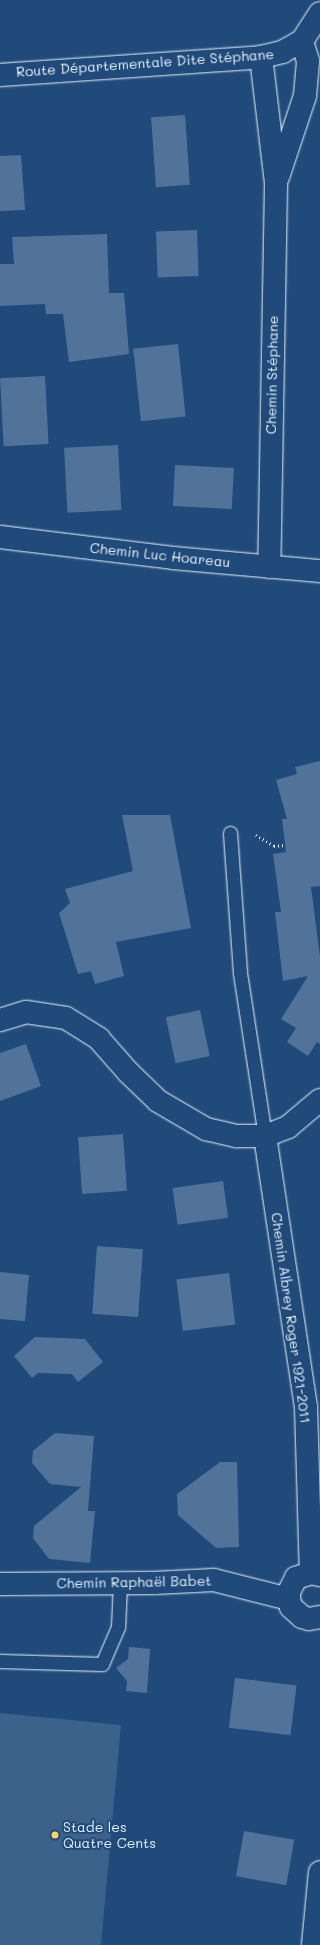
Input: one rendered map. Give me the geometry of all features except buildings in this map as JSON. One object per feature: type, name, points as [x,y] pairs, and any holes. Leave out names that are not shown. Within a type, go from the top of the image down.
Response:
[{"type":"street","name":"Route Départementale Dite Stéphane","points":[[0,74],[261,57],[282,52],[302,41],[320,13]]},
{"type":"street","name":"Chemin Stéphane","points":[[276,183],[305,96],[308,61],[302,41]]},
{"type":"street","name":"Chemin Stéphane","points":[[261,57],[276,183],[269,567]]},
{"type":"street","name":"Chemin Luc Hoareau","points":[[0,538],[173,558],[320,571]]},
{"type":"street","points":[[0,1020],[26,1012],[66,1018],[99,1039],[128,1072],[158,1101],[206,1129],[238,1136],[265,1136],[288,1127],[320,1100]]},
{"type":"street","name":"Chemin Albrey Roger 1921-2011","points":[[265,1136],[306,1407],[315,1574]]},
{"type":"street","points":[[315,1574],[296,1578],[289,1592],[289,1599],[291,1607],[302,1617],[309,1619],[320,1617]]},
{"type":"street","name":"Chemin Raphaël Babet","points":[[0,1584],[120,1584],[214,1580],[289,1599]]},
{"type":"street","points":[[313,1945],[320,1872]]},
{"type":"lane","points":[[230,833],[240,973],[265,1136]]},
{"type":"lane","points":[[0,1661],[102,1664],[118,1627],[120,1584]]},
{"type":"path","points":[[256,835],[274,846],[285,845]]},
{"type":"shaded area","name":"Stade les Quatre Cents","points":[[0,1713],[121,1725],[101,1945],[0,1945]]},
{"type":"place","name":"Stade les Quatre Cents","points":[[55,1835]]}]
